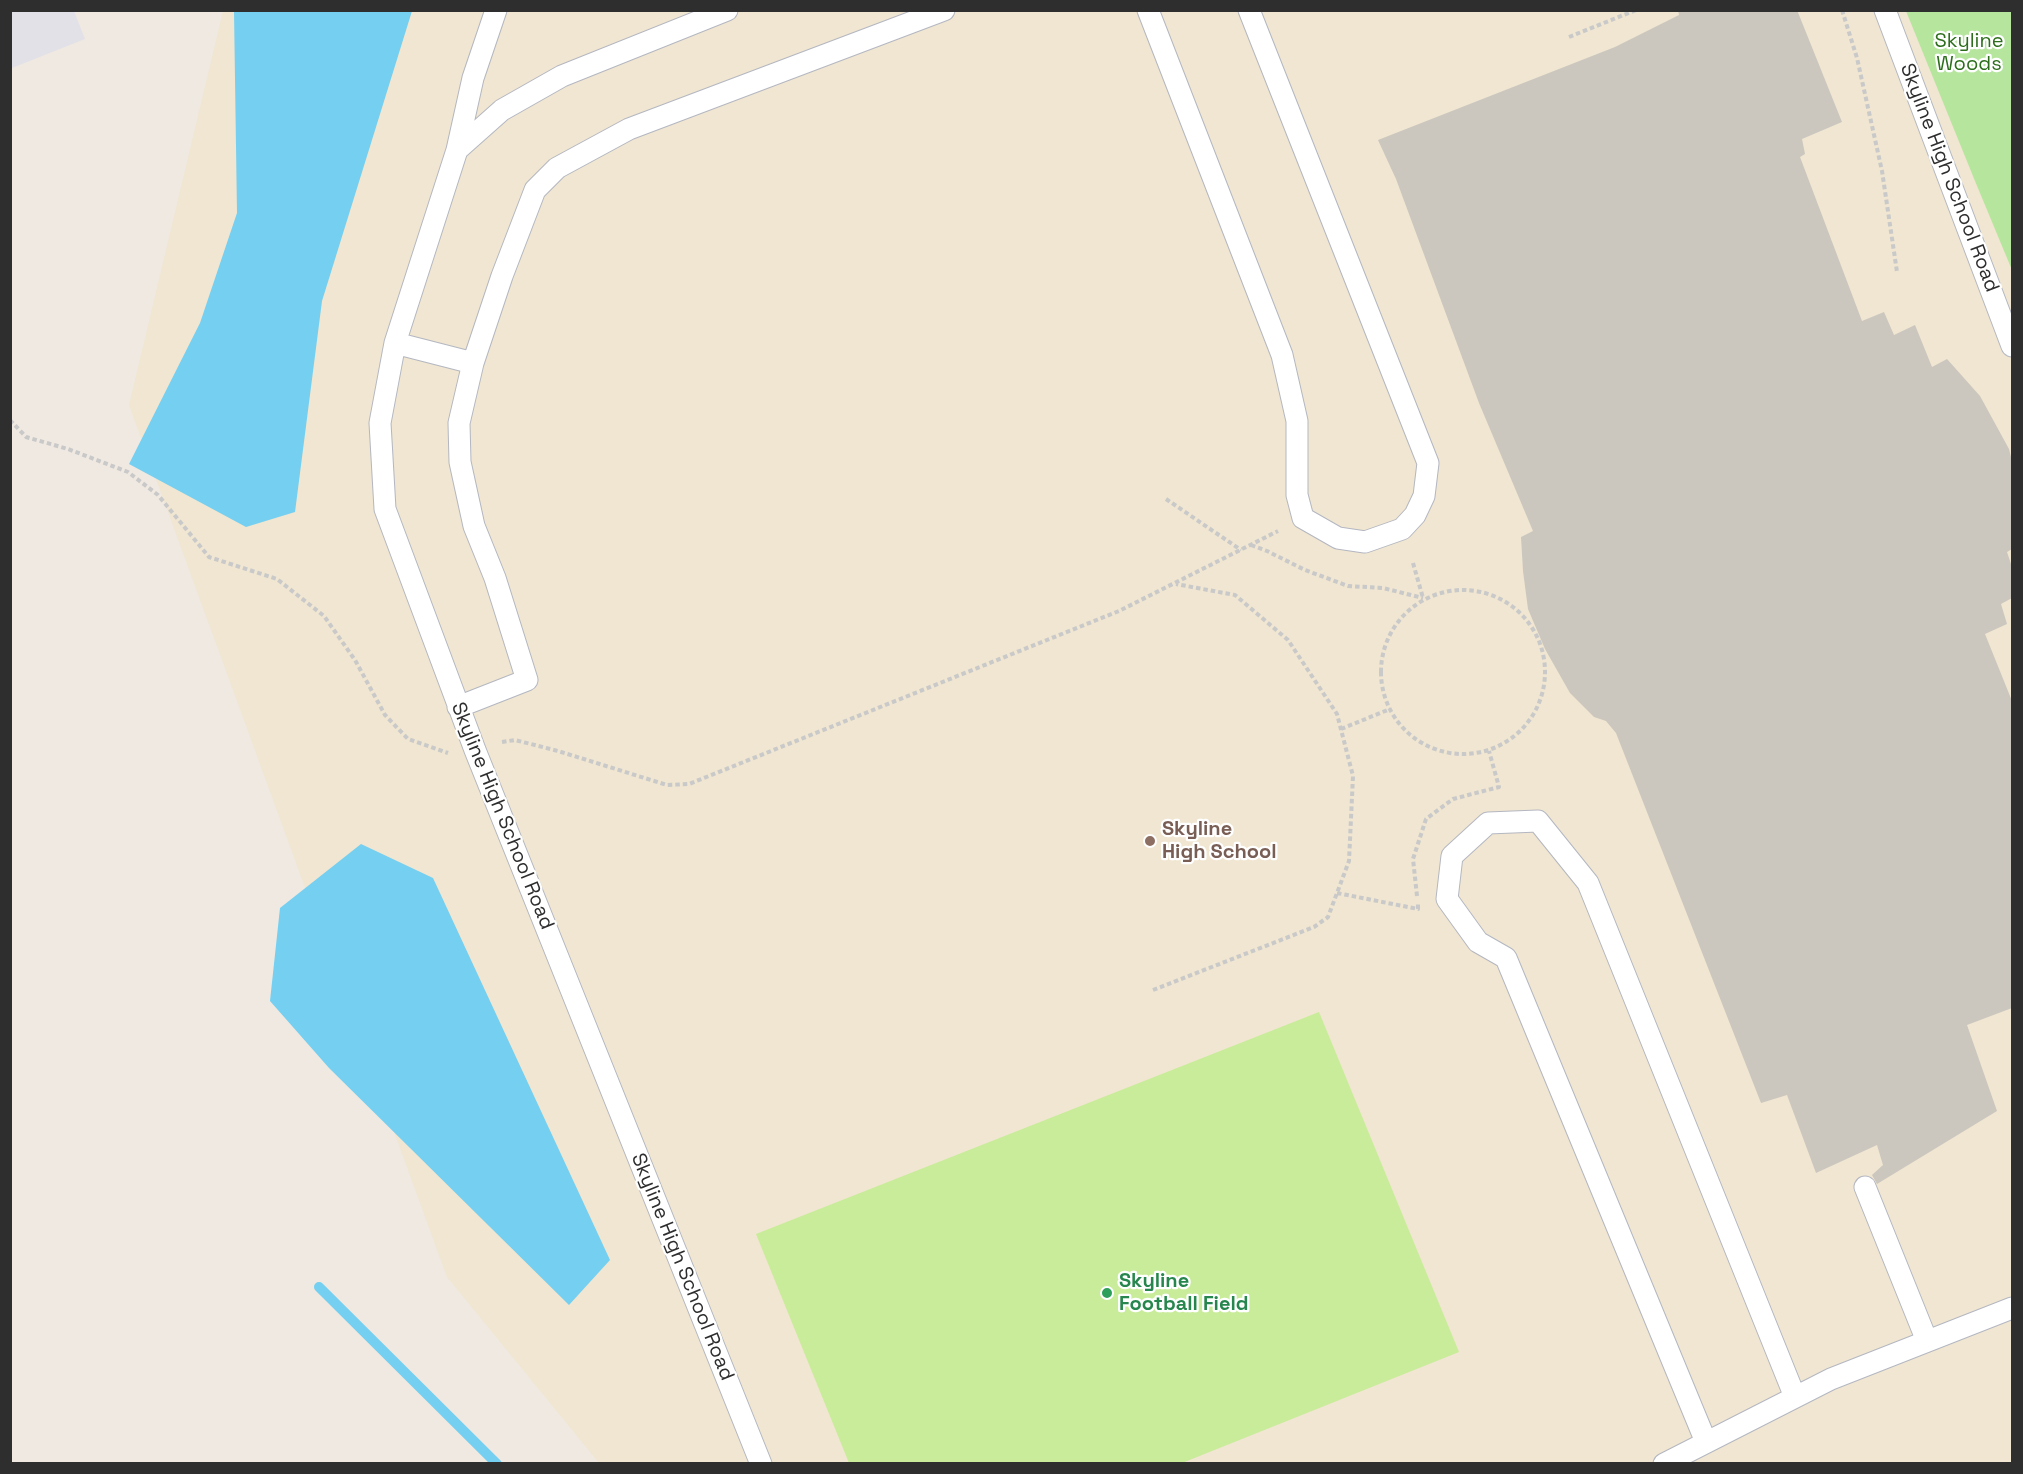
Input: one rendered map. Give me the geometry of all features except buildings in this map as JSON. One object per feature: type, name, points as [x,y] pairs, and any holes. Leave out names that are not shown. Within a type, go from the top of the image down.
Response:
[{"type":"lane","name":"Skyline High School Road","points":[[496,10],[473,78],[457,150],[394,343],[380,423],[385,509],[458,707],[761,1464]]},
{"type":"lane","points":[[457,150],[502,110],[562,75],[727,10]]},
{"type":"lane","points":[[458,707],[527,680],[495,578],[474,526],[460,462],[459,423],[473,363],[502,276],[535,190],[557,168],[629,129],[944,10]]},
{"type":"lane","points":[[1148,10],[1282,355],[1297,421],[1297,495],[1303,518],[1338,538],[1365,542],[1402,529],[1415,515],[1424,496],[1428,463],[1249,10]]},
{"type":"lane","name":"Skyline High School Road","points":[[1885,10],[2013,346]]},
{"type":"lane","points":[[394,343],[473,363]]},
{"type":"lane","points":[[1706,1442],[1506,958],[1478,942],[1447,899],[1452,855],[1488,823],[1538,821],[1588,883],[1795,1397]]},
{"type":"lane","points":[[1865,1187],[1927,1341]]},
{"type":"lane","points":[[1664,1464],[1831,1379],[2013,1308]]},
{"type":"path","points":[[1569,38],[1636,10]]},
{"type":"path","points":[[1842,10],[1857,58],[1882,171],[1897,272]]},
{"type":"path","points":[[10,420],[26,437],[68,449],[128,472],[158,495],[209,557],[277,579],[324,616],[355,660],[385,714],[408,739],[445,753],[475,750],[490,744],[514,740],[558,751],[667,785],[688,784],[1119,611],[1303,518]]},
{"type":"path","points":[[1166,499],[1240,550]]},
{"type":"path","points":[[1251,545],[1305,570],[1348,586],[1383,588],[1424,598]]},
{"type":"path","points":[[1413,563],[1424,598]]},
{"type":"path","points":[[1153,990],[1314,927],[1328,917],[1349,861],[1353,776],[1337,714],[1288,640],[1235,596],[1175,584]]},
{"type":"path","points":[[1449,590],[1477,590],[1509,604],[1523,616],[1538,639],[1545,665],[1543,692],[1532,717],[1514,738],[1489,750],[1462,755],[1435,750],[1411,737],[1393,717],[1382,691],[1380,664],[1387,637],[1402,615],[1424,598],[1449,590]]},
{"type":"path","points":[[1341,729],[1390,709]]},
{"type":"path","points":[[1338,893],[1418,909],[1413,859],[1426,819],[1453,799],[1499,786],[1489,750]]},
{"type":"shaded area","points":[[11,10],[74,11],[85,39],[12,68]]},
{"type":"shaded area","name":"Skyline High School","points":[[223,11],[2012,11],[2012,1463],[599,1463],[447,1277],[129,405]]},
{"type":"green space","name":"Skyline Woods","points":[[1906,11],[2012,11],[2012,270],[1975,181]]},
{"type":"green space","name":"Skyline Football Field","points":[[1319,1012],[1459,1352],[1182,1463],[849,1463],[756,1234]]},
{"type":"water","points":[[234,11],[412,11],[322,301],[295,512],[246,527],[129,464],[200,323],[237,213]]},
{"type":"water","points":[[361,844],[433,878],[610,1260],[569,1305],[329,1068],[270,1001],[280,908]]},
{"type":"waterway","points":[[319,1287],[497,1464]]},
{"type":"place","name":"Skyline High School","points":[[1150,841]]},
{"type":"place","name":"Skyline Football Field","points":[[1107,1293]]}]
